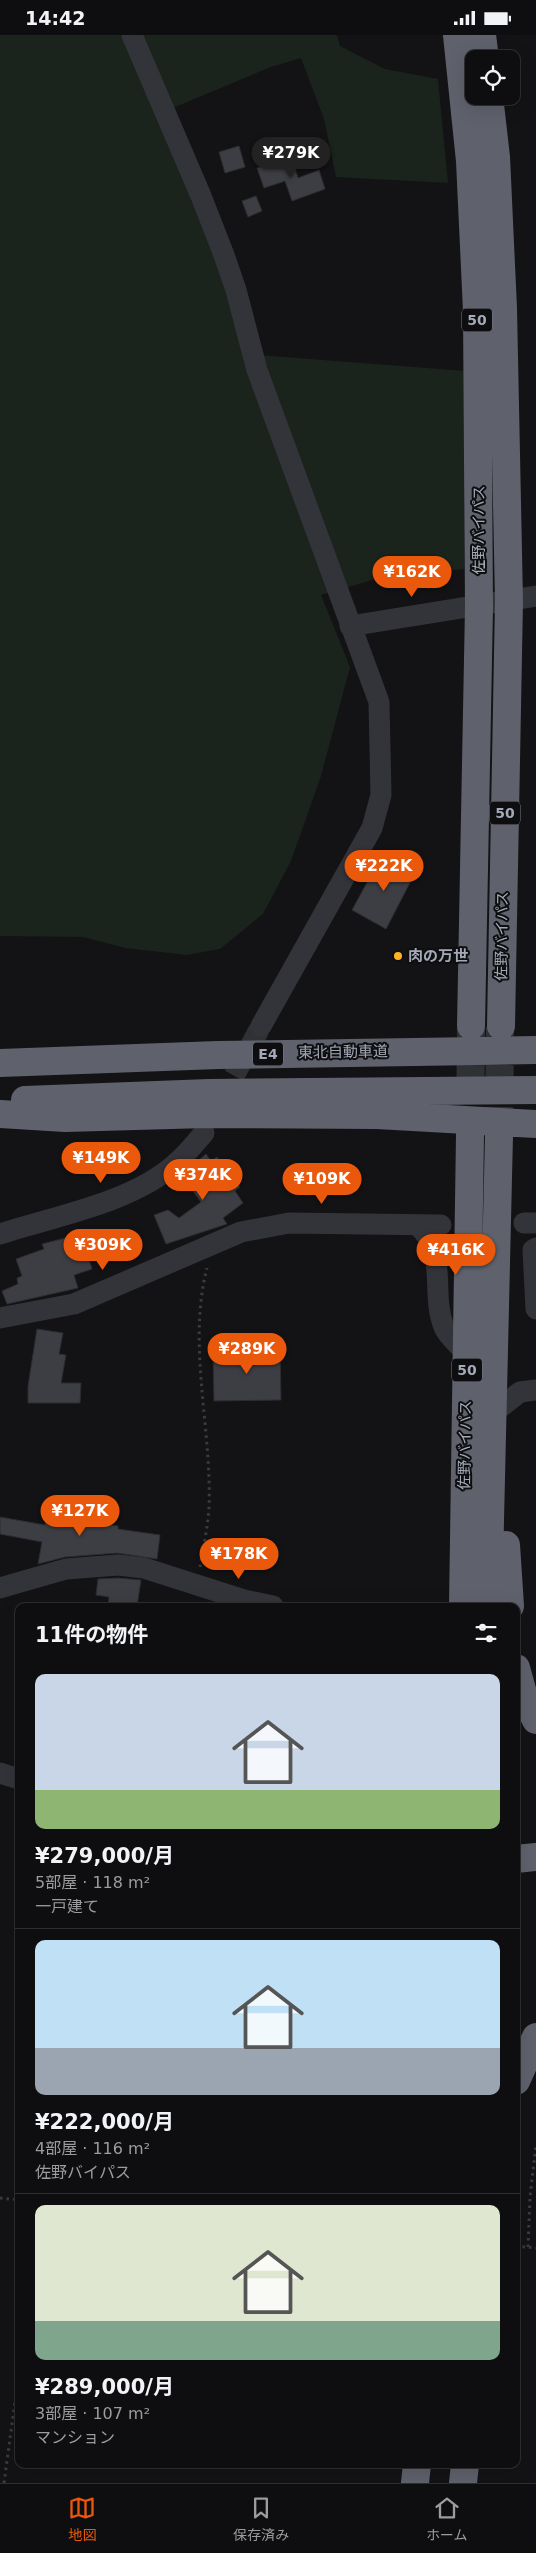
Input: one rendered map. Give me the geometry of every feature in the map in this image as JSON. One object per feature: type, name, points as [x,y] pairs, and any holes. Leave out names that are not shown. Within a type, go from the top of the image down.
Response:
[{"type":"highway","name":"佐野バイパス","points":[[457,35],[470,161],[477,311],[480,607],[472,1026]]},
{"type":"highway","points":[[482,35],[484,50]]},
{"type":"highway","name":"佐野バイパス","points":[[490,105],[496,157],[503,308],[510,601],[500,1025]]},
{"type":"highway","name":"東北自動車道","points":[[0,1063],[218,1055],[536,1050]]},
{"type":"highway","points":[[0,1102],[219,1093],[536,1090]]},
{"type":"highway","points":[[0,1114],[65,1118],[206,1114],[377,1115],[536,1124]]},
{"type":"highway","name":"佐野バイパス","points":[[462,1603],[470,1135]]},
{"type":"highway","name":"佐野バイパス","points":[[488,1603],[498,1135]]},
{"type":"highway","points":[[492,1455],[505,1524],[510,1603]]},
{"type":"highway","points":[[455,1603],[463,1553]]},
{"type":"highway","points":[[520,1682],[524,1697],[536,1720]]},
{"type":"highway","points":[[520,2072],[536,2037]]},
{"type":"highway","points":[[415,2483],[417,2468]]},
{"type":"highway","points":[[434,2483],[436,2468]]},
{"type":"highway","points":[[463,2483],[465,2468]]},
{"type":"street","points":[[132,35],[201,196],[224,255],[236,289],[257,370],[379,702],[381,795],[372,828],[261,1026]]},
{"type":"street","points":[[350,626],[480,607],[536,596]]},
{"type":"street","points":[[0,1234],[106,1201],[145,1184],[175,1164],[204,1133]]},
{"type":"street","points":[[0,1318],[74,1304],[241,1232],[289,1223],[441,1225]]},
{"type":"street","points":[[417,1225],[428,1234],[437,1260],[439,1310],[445,1329],[467,1354]]},
{"type":"street","points":[[536,1248],[533,1250],[536,1309]]},
{"type":"street","points":[[493,1413],[520,1392],[536,1391]]},
{"type":"street","points":[[0,1588],[66,1569],[118,1565],[144,1568],[196,1586],[256,1603]]},
{"type":"street","points":[[0,1773],[15,1778]]},
{"type":"path","points":[[196,1586],[209,1508],[199,1343],[202,1287],[213,1243]]},
{"type":"path","points":[[528,2247],[530,2197],[536,2145]]},
{"type":"path","points":[[0,2198],[15,2200]]},
{"type":"path","points":[[520,2246],[536,2248]]},
{"type":"path","points":[[4,2483],[15,2402]]},
{"type":"shaded area","points":[[0,35],[337,35],[340,46],[385,69],[438,79],[448,183],[336,177],[324,119],[301,58],[271,67],[156,115],[258,355],[466,371],[464,569],[386,576],[321,595],[350,667],[321,776],[291,861],[263,914],[220,949],[187,955],[125,948],[83,937],[0,936]]},
{"type":"building","points":[[239,146],[245,167],[225,173],[219,152]]},
{"type":"building","points":[[291,156],[298,178],[319,170],[325,189],[292,201],[285,181],[264,188],[257,168]]},
{"type":"building","points":[[256,196],[262,211],[248,217],[242,201]]},
{"type":"building","points":[[382,855],[415,873],[386,929],[352,910]]},
{"type":"building","points":[[206,1154],[211,1161],[217,1157],[240,1187],[235,1191],[243,1203],[223,1218],[227,1224],[166,1244],[154,1215],[168,1210],[179,1218],[201,1202],[181,1175]]},
{"type":"building","points":[[81,1234],[92,1269],[74,1275],[78,1288],[7,1304],[2,1291],[18,1284],[17,1278],[22,1276],[16,1259],[44,1249],[42,1244]]},
{"type":"building","points":[[37,1329],[63,1333],[59,1354],[66,1355],[61,1383],[81,1383],[80,1403],[28,1403],[28,1386]]},
{"type":"building","points":[[280,1349],[281,1400],[214,1401],[213,1350]]},
{"type":"building","points":[[48,1506],[77,1511],[75,1519],[118,1526],[118,1529],[160,1535],[157,1559],[117,1553],[65,1557],[38,1564],[42,1542],[0,1534],[0,1517],[45,1525]]},
{"type":"building","points":[[98,1579],[141,1580],[137,1603],[108,1603],[109,1597],[96,1595]]},
{"type":"tunnel","points":[[219,1104],[261,1026]]},
{"type":"tunnel","points":[[499,1135],[500,1027]]},
{"type":"tunnel","points":[[470,1135],[471,1029]]},
{"type":"place","name":"肉の万世","points":[[398,956]]}]
